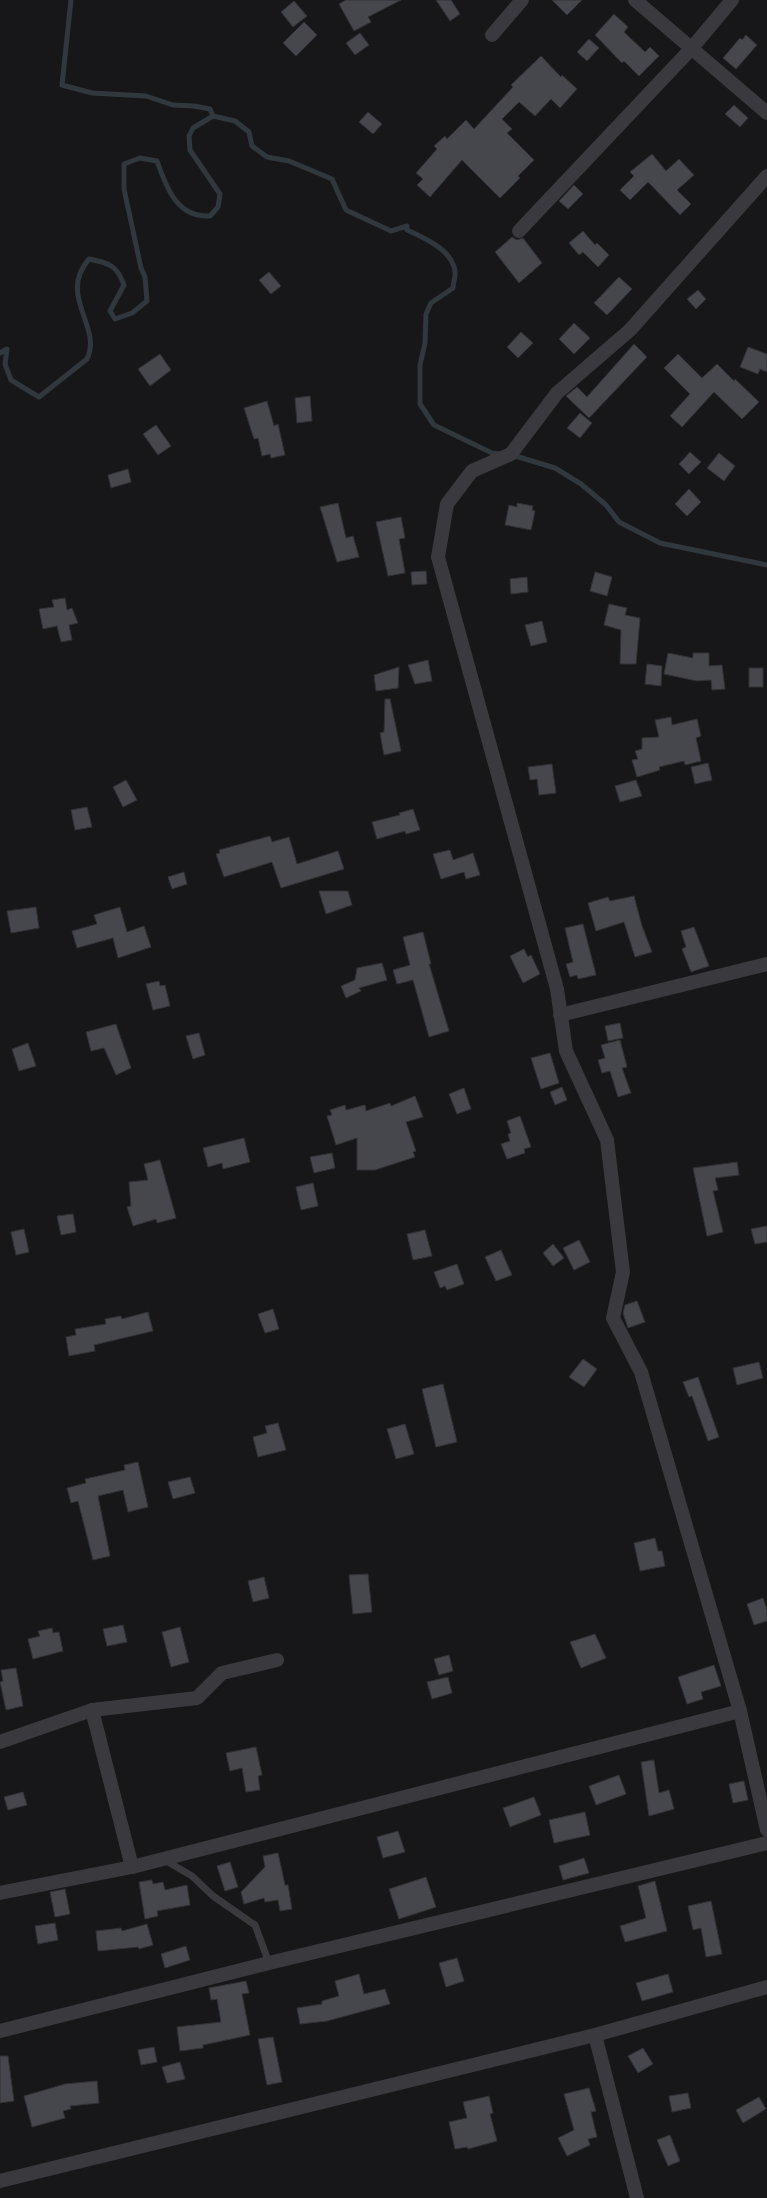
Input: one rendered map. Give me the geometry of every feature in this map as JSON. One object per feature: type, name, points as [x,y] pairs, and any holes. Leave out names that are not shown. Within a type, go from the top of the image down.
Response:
[{"type":"street","points":[[492,35],[522,0]]},
{"type":"street","points":[[635,0],[767,113]]},
{"type":"street","points":[[519,230],[691,49],[732,0]]},
{"type":"street","points":[[767,176],[630,330],[558,393],[511,454],[472,471],[447,504],[438,557],[557,989],[566,1051],[607,1140],[623,1272],[613,1318],[641,1372],[740,1711],[767,1830]]},
{"type":"street","points":[[560,1015],[767,964]]},
{"type":"street","points":[[0,1742],[92,1710],[196,1698],[222,1673],[277,1660]]},
{"type":"street","points":[[92,1710],[132,1867]]},
{"type":"street","points":[[0,1893],[132,1867],[740,1711]]},
{"type":"street","points":[[0,2031],[269,1963],[767,1843]]},
{"type":"street","points":[[0,2181],[595,2035],[767,1987]]},
{"type":"street","points":[[595,2035],[637,2198]]},
{"type":"lane","points":[[163,1859],[192,1876],[213,1896],[255,1925],[269,1963]]},
{"type":"building","points":[[346,0],[401,0],[368,17],[371,22],[354,31],[339,4]]},
{"type":"building","points":[[436,0],[451,0],[460,14],[450,21]]},
{"type":"building","points":[[552,0],[582,0],[567,15]]},
{"type":"building","points":[[294,1],[307,16],[293,27],[281,12]]},
{"type":"building","points":[[614,14],[628,27],[624,32],[645,52],[650,47],[659,56],[639,76],[624,61],[622,63],[595,35]]},
{"type":"building","points":[[304,22],[317,35],[296,56],[283,43]]},
{"type":"building","points":[[360,33],[369,45],[355,55],[346,43]]},
{"type":"building","points":[[746,35],[757,45],[736,69],[723,58],[740,38],[742,40]]},
{"type":"building","points":[[589,39],[599,48],[587,61],[577,52]]},
{"type":"building","points":[[541,56],[561,77],[562,75],[577,89],[560,108],[551,99],[535,116],[519,102],[502,119],[512,129],[507,133],[534,160],[518,176],[520,178],[500,198],[462,160],[430,197],[417,185],[423,179],[416,173],[437,149],[434,146],[445,136],[447,139],[466,120],[474,129],[513,87],[511,85]]},
{"type":"building","points":[[734,105],[748,118],[740,127],[725,114]]},
{"type":"building","points":[[368,112],[382,124],[373,134],[359,122]]},
{"type":"building","points":[[652,154],[666,171],[679,159],[694,175],[677,190],[691,204],[680,215],[648,182],[630,200],[620,190],[634,176],[630,172]]},
{"type":"building","points":[[574,185],[583,194],[568,209],[559,201]]},
{"type":"building","points":[[583,231],[595,245],[597,243],[609,255],[598,267],[583,252],[579,255],[569,243]]},
{"type":"building","points":[[512,237],[517,240],[523,238],[542,263],[519,283],[495,252]]},
{"type":"building","points":[[269,272],[281,286],[271,294],[259,280]]},
{"type":"building","points":[[619,277],[632,289],[607,315],[594,303]]},
{"type":"building","points":[[698,290],[706,299],[696,309],[687,299]]},
{"type":"building","points":[[574,323],[590,338],[574,354],[559,339]]},
{"type":"building","points":[[521,332],[533,343],[518,358],[507,347]]},
{"type":"building","points":[[634,344],[647,357],[589,418],[566,396],[577,387],[587,397]]},
{"type":"building","points":[[748,347],[767,354],[767,372],[760,369],[758,374],[740,367]]},
{"type":"building","points":[[160,354],[171,370],[150,386],[138,369]]},
{"type":"building","points":[[678,354],[702,378],[717,364],[759,402],[742,419],[714,392],[682,427],[670,416],[690,394],[664,368]]},
{"type":"building","points":[[310,396],[312,421],[297,423],[295,398]]},
{"type":"building","points":[[267,401],[274,426],[278,424],[285,455],[271,458],[270,454],[262,456],[258,438],[254,439],[244,408]]},
{"type":"building","points":[[580,413],[592,423],[580,438],[567,428]]},
{"type":"building","points":[[156,425],[171,446],[158,455],[143,434]]},
{"type":"building","points":[[690,452],[701,462],[689,474],[679,464]]},
{"type":"building","points":[[719,453],[735,466],[724,481],[707,468]]},
{"type":"building","points":[[128,469],[131,482],[111,488],[108,475]]},
{"type":"building","points":[[689,489],[701,502],[687,516],[675,504]]},
{"type":"building","points":[[338,503],[346,538],[353,536],[359,557],[337,562],[320,507]]},
{"type":"building","points":[[517,503],[533,506],[532,510],[535,511],[531,530],[505,525],[509,505],[517,507]]},
{"type":"building","points":[[401,517],[405,538],[399,539],[405,573],[388,576],[376,522]]},
{"type":"building","points":[[426,571],[427,584],[412,585],[411,572]]},
{"type":"building","points":[[595,572],[612,577],[607,596],[590,591]]},
{"type":"building","points":[[527,577],[528,592],[511,594],[510,579]]},
{"type":"building","points":[[65,598],[67,610],[72,608],[78,623],[69,625],[72,640],[61,642],[57,626],[43,629],[39,609],[54,607],[52,600]]},
{"type":"building","points":[[609,604],[627,608],[625,615],[640,618],[636,664],[620,664],[621,630],[604,625]]},
{"type":"building","points":[[542,621],[547,642],[531,646],[525,625]]},
{"type":"building","points":[[668,653],[693,658],[693,653],[709,653],[709,666],[722,665],[725,689],[712,690],[711,680],[697,681],[664,674]]},
{"type":"building","points":[[428,660],[432,681],[415,684],[408,665]]},
{"type":"building","points":[[647,664],[662,666],[661,686],[645,684]]},
{"type":"building","points":[[399,667],[398,688],[376,691],[374,675]]},
{"type":"building","points":[[749,668],[763,668],[763,687],[749,687]]},
{"type":"building","points":[[385,699],[390,699],[401,751],[384,755],[380,733],[384,732]]},
{"type":"building","points":[[671,717],[672,725],[697,719],[701,736],[696,738],[701,761],[685,765],[684,761],[659,767],[660,770],[637,777],[632,760],[638,759],[635,751],[642,749],[642,738],[659,737],[655,720]]},
{"type":"building","points":[[708,763],[712,780],[695,784],[691,767]]},
{"type":"building","points":[[552,764],[556,793],[539,795],[537,779],[530,780],[528,767]]},
{"type":"building","points":[[126,780],[137,800],[123,807],[113,787]]},
{"type":"building","points":[[636,780],[642,796],[620,802],[615,786]]},
{"type":"building","points":[[87,807],[92,827],[75,830],[71,810]]},
{"type":"building","points":[[413,809],[420,830],[406,834],[405,831],[377,839],[372,822],[400,815],[399,813]]},
{"type":"building","points":[[270,836],[272,842],[289,837],[297,864],[338,851],[344,869],[281,888],[272,862],[224,877],[216,854],[220,853],[219,850]]},
{"type":"building","points":[[450,850],[453,860],[473,853],[480,875],[466,879],[464,872],[441,879],[433,854]]},
{"type":"building","points":[[184,872],[187,884],[172,889],[168,877]]},
{"type":"building","points":[[319,891],[348,891],[352,905],[326,914]]},
{"type":"building","points":[[634,896],[642,926],[652,952],[635,957],[624,922],[596,931],[588,903],[608,897],[610,901]]},
{"type":"building","points":[[36,907],[39,928],[11,933],[7,911]]},
{"type":"building","points":[[120,907],[127,932],[144,926],[151,947],[118,958],[113,938],[77,948],[72,931],[97,924],[94,915]]},
{"type":"building","points":[[583,924],[596,975],[578,979],[577,975],[570,977],[566,964],[573,962],[565,928]]},
{"type":"building","points":[[694,927],[709,966],[691,972],[682,949],[686,947],[681,931]]},
{"type":"building","points":[[423,932],[431,964],[429,964],[449,1031],[429,1037],[413,980],[397,984],[393,970],[410,965],[403,937]]},
{"type":"building","points":[[524,949],[528,957],[531,955],[540,974],[523,983],[510,956]]},
{"type":"building","points":[[382,963],[387,980],[359,988],[361,991],[346,998],[341,986],[355,980],[357,968]]},
{"type":"building","points":[[159,981],[160,986],[165,985],[170,1006],[153,1010],[146,984]]},
{"type":"building","points":[[620,1023],[623,1038],[608,1041],[605,1026]]},
{"type":"building","points":[[116,1024],[131,1068],[116,1075],[104,1048],[91,1051],[86,1032]]},
{"type":"building","points":[[199,1033],[205,1055],[193,1059],[186,1036]]},
{"type":"building","points":[[620,1040],[627,1067],[622,1068],[631,1093],[618,1097],[610,1071],[602,1073],[598,1060],[605,1058],[601,1045]]},
{"type":"building","points":[[28,1043],[36,1066],[19,1071],[12,1049]]},
{"type":"building","points":[[550,1053],[559,1083],[541,1089],[531,1058]]},
{"type":"building","points":[[562,1087],[567,1100],[555,1105],[550,1092]]},
{"type":"building","points":[[464,1088],[471,1109],[457,1114],[449,1094]]},
{"type":"building","points":[[415,1096],[423,1117],[406,1122],[416,1151],[413,1152],[415,1157],[375,1170],[357,1170],[357,1138],[336,1145],[327,1116],[332,1115],[330,1110],[345,1105],[346,1110],[365,1105],[366,1111],[390,1103],[391,1106]]},
{"type":"building","points":[[520,1116],[531,1147],[524,1149],[525,1153],[507,1159],[501,1144],[510,1141],[508,1134],[511,1133],[507,1121]]},
{"type":"building","points":[[244,1138],[250,1162],[223,1169],[222,1163],[208,1167],[203,1148]]},
{"type":"building","points":[[332,1153],[335,1168],[314,1173],[310,1157]]},
{"type":"building","points":[[160,1160],[176,1218],[157,1223],[156,1219],[133,1226],[127,1207],[131,1206],[129,1182],[148,1180],[144,1164]]},
{"type":"building","points":[[737,1162],[739,1175],[715,1178],[718,1190],[713,1191],[723,1232],[707,1236],[693,1168]]},
{"type":"building","points":[[313,1183],[318,1206],[301,1210],[296,1187]]},
{"type":"building","points":[[73,1214],[76,1232],[61,1235],[57,1216]]},
{"type":"building","points":[[767,1226],[767,1242],[755,1244],[751,1229]]},
{"type":"building","points":[[24,1229],[29,1252],[16,1255],[11,1232]]},
{"type":"building","points":[[425,1230],[432,1256],[413,1260],[407,1234]]},
{"type":"building","points":[[579,1240],[590,1262],[574,1270],[563,1248]]},
{"type":"building","points":[[553,1244],[564,1258],[553,1266],[543,1253]]},
{"type":"building","points":[[501,1250],[512,1275],[496,1281],[485,1257]]},
{"type":"building","points":[[457,1264],[464,1284],[447,1290],[445,1286],[440,1288],[434,1272]]},
{"type":"building","points":[[637,1301],[645,1322],[628,1328],[623,1313],[625,1305]]},
{"type":"building","points":[[273,1309],[279,1329],[265,1333],[258,1314]]},
{"type":"building","points":[[148,1312],[153,1331],[94,1345],[95,1351],[69,1356],[66,1337],[76,1335],[75,1329],[106,1324],[105,1319],[121,1316],[122,1319]]},
{"type":"building","points":[[583,1359],[597,1369],[584,1387],[569,1377]]},
{"type":"building","points":[[759,1362],[763,1378],[737,1385],[733,1368]]},
{"type":"building","points":[[698,1377],[719,1437],[708,1441],[692,1396],[689,1397],[683,1382]]},
{"type":"building","points":[[443,1384],[457,1442],[436,1447],[422,1389]]},
{"type":"building","points":[[278,1423],[286,1450],[258,1457],[253,1437],[267,1433],[265,1426]]},
{"type":"building","points":[[405,1424],[414,1454],[396,1459],[387,1429]]},
{"type":"building","points":[[138,1462],[148,1507],[128,1512],[123,1490],[98,1496],[110,1556],[93,1560],[78,1501],[71,1503],[67,1488],[86,1483],[85,1479],[125,1470],[124,1465]]},
{"type":"building","points":[[190,1477],[195,1493],[173,1499],[168,1482]]},
{"type":"building","points":[[655,1538],[658,1551],[662,1551],[665,1566],[640,1571],[634,1543]]},
{"type":"building","points":[[368,1574],[372,1612],[353,1614],[349,1575]]},
{"type":"building","points":[[264,1577],[269,1598],[253,1602],[248,1581]]},
{"type":"building","points":[[763,1598],[767,1609],[767,1621],[754,1625],[747,1604]]},
{"type":"building","points":[[123,1625],[127,1642],[107,1646],[103,1629]]},
{"type":"building","points":[[180,1627],[189,1662],[171,1667],[162,1632]]},
{"type":"building","points":[[52,1628],[53,1633],[59,1632],[63,1651],[33,1659],[28,1639],[40,1636],[38,1631]]},
{"type":"building","points":[[595,1634],[606,1658],[581,1668],[570,1642]]},
{"type":"building","points":[[449,1655],[453,1671],[439,1675],[434,1659]]},
{"type":"building","points":[[714,1665],[721,1686],[701,1692],[703,1699],[687,1704],[678,1677]]},
{"type":"building","points":[[16,1668],[23,1706],[6,1710],[0,1682],[3,1681],[1,1670]]},
{"type":"building","points":[[448,1677],[452,1693],[432,1699],[427,1682]]},
{"type":"building","points":[[256,1747],[262,1775],[258,1776],[260,1790],[246,1792],[242,1768],[230,1771],[226,1753]]},
{"type":"building","points":[[654,1760],[659,1793],[669,1790],[674,1809],[649,1816],[641,1762]]},
{"type":"building","points":[[619,1775],[626,1794],[596,1805],[589,1786]]},
{"type":"building","points":[[744,1781],[748,1800],[733,1803],[729,1784]]},
{"type":"building","points":[[23,1792],[27,1805],[8,1810],[4,1797]]},
{"type":"building","points":[[534,1797],[541,1815],[510,1827],[503,1808]]},
{"type":"building","points":[[585,1812],[590,1835],[554,1843],[549,1820]]},
{"type":"building","points":[[398,1831],[405,1852],[383,1858],[377,1837]]},
{"type":"building","points":[[278,1853],[285,1885],[288,1885],[292,1909],[280,1911],[278,1900],[265,1902],[264,1898],[244,1904],[241,1892],[265,1867],[263,1856]]},
{"type":"building","points":[[584,1858],[589,1873],[563,1880],[559,1866]]},
{"type":"building","points":[[230,1862],[238,1887],[225,1891],[217,1866]]},
{"type":"building","points":[[426,1877],[436,1907],[399,1919],[389,1889]]},
{"type":"building","points":[[152,1880],[153,1884],[163,1882],[165,1890],[187,1885],[190,1905],[157,1911],[158,1916],[145,1919],[139,1882]]},
{"type":"building","points":[[655,1881],[667,1931],[625,1942],[620,1926],[646,1918],[638,1886]]},
{"type":"building","points":[[65,1889],[70,1914],[55,1917],[50,1892]]},
{"type":"building","points":[[711,1901],[722,1954],[706,1957],[701,1928],[693,1930],[688,1906]]},
{"type":"building","points":[[55,1923],[58,1940],[38,1944],[35,1926]]},
{"type":"building","points":[[147,1924],[153,1945],[139,1949],[138,1947],[98,1951],[96,1931],[121,1928],[122,1931]]},
{"type":"building","points":[[186,1946],[190,1960],[165,1968],[161,1954]]},
{"type":"building","points":[[457,1958],[464,1981],[446,1987],[439,1963]]},
{"type":"building","points":[[359,1974],[364,1994],[385,1989],[390,2004],[327,2021],[300,2024],[297,2008],[322,2004],[322,2001],[339,1996],[335,1981]]},
{"type":"building","points":[[668,1974],[673,1992],[642,2001],[636,1983]]},
{"type":"building","points":[[246,1981],[249,1993],[242,1994],[250,2035],[203,2045],[203,2048],[180,2051],[177,2027],[221,2022],[217,1999],[211,2000],[209,1988]]},
{"type":"building","points":[[273,2037],[282,2082],[267,2085],[258,2039]]},
{"type":"building","points":[[154,2047],[157,2062],[141,2065],[138,2050]]},
{"type":"building","points":[[643,2048],[653,2064],[638,2073],[628,2056]]},
{"type":"building","points":[[0,2056],[8,2056],[14,2101],[0,2103]]},
{"type":"building","points":[[180,2062],[185,2079],[167,2083],[162,2067]]},
{"type":"building","points":[[97,2081],[99,2103],[70,2106],[71,2109],[63,2111],[65,2118],[32,2127],[24,2096],[65,2084]]},
{"type":"building","points":[[589,2088],[596,2111],[591,2112],[597,2137],[588,2139],[590,2145],[567,2156],[558,2138],[574,2130],[564,2094]]},
{"type":"building","points":[[688,2093],[691,2108],[672,2112],[669,2096]]},
{"type":"building","points":[[489,2096],[493,2113],[490,2114],[497,2141],[468,2149],[467,2147],[455,2149],[449,2122],[467,2118],[463,2102]]},
{"type":"building","points":[[759,2097],[766,2109],[743,2123],[736,2110]]},
{"type":"building","points":[[670,2135],[680,2161],[668,2166],[657,2140]]},
{"type":"waterway","points":[[0,353],[7,349],[5,364],[11,380],[39,397],[87,359],[90,335],[77,286],[80,273],[89,259],[111,266],[121,278],[124,285],[110,311],[115,319],[132,313],[147,301],[145,277],[141,268],[124,189],[124,164],[140,158],[157,161],[164,181],[174,199],[189,212],[210,216],[218,207],[220,194],[190,150],[189,136],[193,128],[213,116],[210,109],[173,105],[146,96],[92,93],[62,85],[71,0]]},
{"type":"waterway","points":[[213,116],[235,121],[249,132],[252,146],[267,157],[289,161],[332,179],[346,210],[391,231],[407,226],[407,230],[437,246],[449,257],[455,271],[453,288],[431,303],[426,314],[425,343],[420,365],[420,404],[434,425],[492,453],[501,454]]},
{"type":"waterway","points":[[512,455],[555,468],[581,484],[606,505],[619,522],[660,543],[767,565]]}]
